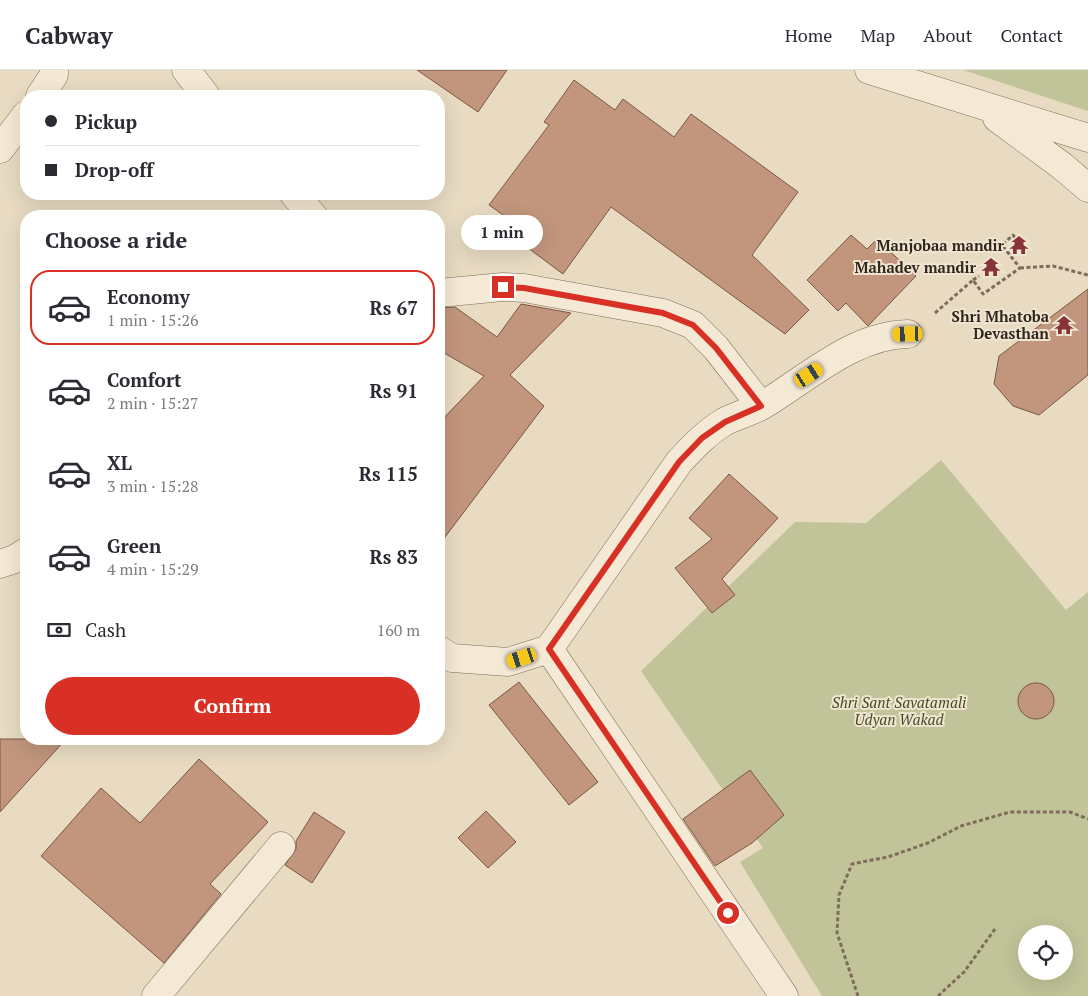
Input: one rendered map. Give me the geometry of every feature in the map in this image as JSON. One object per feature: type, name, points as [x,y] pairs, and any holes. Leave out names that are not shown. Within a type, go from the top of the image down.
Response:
[{"type":"street","points":[[186,70],[201,90]]},
{"type":"street","points":[[869,70],[1088,138]]},
{"type":"street","points":[[980,105],[1062,166],[1088,188]]},
{"type":"street","points":[[0,149],[20,123]]},
{"type":"street","points":[[299,200],[308,210]]},
{"type":"street","points":[[445,292],[503,287],[524,288],[663,313],[693,325],[716,348],[761,406]]},
{"type":"street","points":[[445,654],[452,658],[508,662],[549,649],[679,462],[702,438],[725,422],[761,406],[841,354],[881,338],[895,334],[908,334]]},
{"type":"street","points":[[0,564],[20,556]]},
{"type":"street","points":[[549,649],[784,996]]},
{"type":"street","points":[[156,996],[281,846]]},
{"type":"path","points":[[1016,239],[1013,235],[1002,245],[1020,268]]},
{"type":"path","points":[[973,280],[983,294],[1020,268],[1053,266],[1088,276]]},
{"type":"path","points":[[908,334],[979,276]]},
{"type":"path","points":[[858,996],[837,933],[839,895],[852,864],[888,857],[928,843],[961,826],[1010,812],[1070,812],[1088,819]]},
{"type":"path","points":[[938,996],[964,972],[995,930]]},
{"type":"green space","points":[[963,70],[1088,70],[1088,111]]},
{"type":"green space","name":"Shri Sant Savatamali Udyan Wakad","points":[[941,460],[1066,610],[1088,592],[1088,996],[822,996],[740,862],[763,848],[641,671],[795,522],[866,523]]},
{"type":"building","points":[[417,70],[507,70],[478,112]]},
{"type":"building","points":[[574,80],[615,110],[623,99],[674,137],[691,114],[798,192],[752,255],[809,310],[785,334],[611,207],[563,274],[524,245],[531,235],[489,205],[549,125],[544,122]]},
{"type":"building","points":[[851,235],[867,249],[877,239],[916,276],[868,326],[846,303],[838,311],[807,280]]},
{"type":"building","name":"Shri Mhatoba Devasthan","points":[[1088,289],[1088,375],[1039,415],[1013,406],[994,384],[999,356]]},
{"type":"building","points":[[521,304],[571,313],[510,375],[544,406],[445,537],[445,417],[484,376],[445,353],[445,308],[455,307],[497,337]]},
{"type":"building","points":[[729,474],[778,518],[722,579],[735,595],[712,613],[675,568],[712,539],[689,518]]},
{"type":"building","points":[[519,682],[598,782],[569,805],[489,705]]},
{"type":"building","points":[[1036,683],[1043,684],[1049,688],[1053,694],[1053,708],[1049,714],[1043,718],[1036,719],[1029,718],[1023,714],[1019,708],[1018,701],[1019,694],[1023,688],[1029,684]]},
{"type":"building","points":[[0,739],[20,739],[20,745],[61,745],[0,812]]},
{"type":"building","points":[[199,759],[268,822],[210,884],[221,894],[164,963],[41,856],[101,788],[140,823]]},
{"type":"building","points":[[750,770],[784,815],[752,843],[715,866],[683,819]]},
{"type":"building","points":[[486,811],[516,842],[488,868],[458,838]]},
{"type":"building","points":[[314,812],[345,832],[312,883],[285,865],[296,849],[296,841]]},
{"type":"place","name":"Manjobaa mandir","points":[[1019,245]]},
{"type":"place","name":"Mahadev mandir","points":[[991,267]]},
{"type":"place","name":"Shri Mhatoba Devasthan","points":[[1064,325]]},
{"type":"route","points":[[503,287],[524,288],[663,313],[693,325],[716,348],[761,406],[725,422],[702,438],[679,462],[549,649],[728,913]]}]
